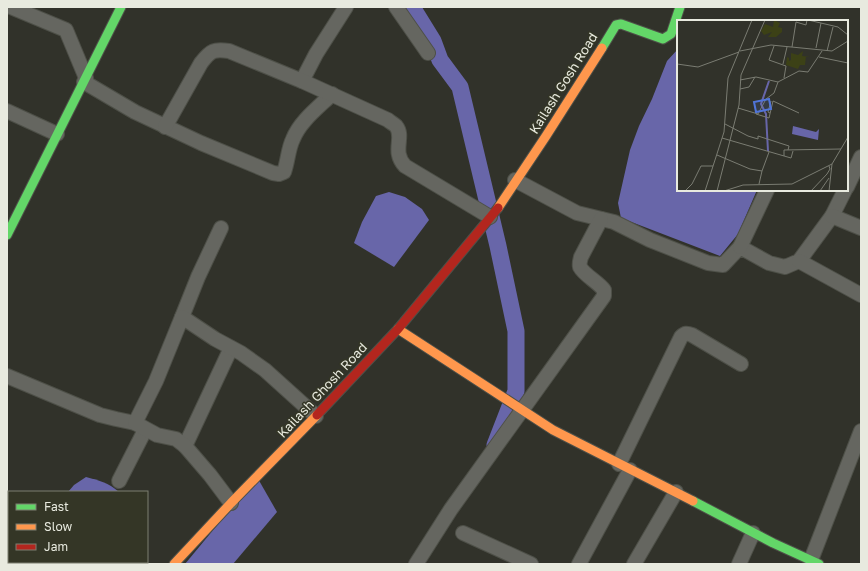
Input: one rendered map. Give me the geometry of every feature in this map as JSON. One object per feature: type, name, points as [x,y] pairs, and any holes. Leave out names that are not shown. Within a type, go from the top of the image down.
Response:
[{"type":"street","points":[[11,7],[66,30],[85,80],[165,127],[279,174],[284,172],[289,148],[294,136],[302,124],[332,94]]},
{"type":"street","points":[[7,235],[121,7]]},
{"type":"street","points":[[302,81],[316,54],[346,7]]},
{"type":"street","points":[[396,7],[428,53]]},
{"type":"street","name":"Kailash Gosh Road","points":[[490,217],[546,136],[616,25],[621,24],[663,39],[670,34],[680,7]]},
{"type":"street","points":[[165,127],[208,53],[218,50],[229,51],[332,94],[388,120],[396,126],[399,135],[398,154],[400,161],[405,166],[490,217]]},
{"type":"street","points":[[7,111],[57,134]]},
{"type":"street","points":[[848,184],[861,157]]},
{"type":"street","points":[[516,180],[577,213],[614,222],[650,240],[708,263],[723,265],[740,247],[767,191]]},
{"type":"street","points":[[740,247],[769,263],[785,267],[799,261],[832,216],[844,191]]},
{"type":"street","points":[[832,216],[861,228]]},
{"type":"street","name":"Kailash Ghosh Road","points":[[174,564],[398,329],[490,217]]},
{"type":"street","points":[[416,564],[519,407],[604,296],[604,290],[600,284],[580,268],[579,263],[601,219]]},
{"type":"street","points":[[119,481],[156,381],[198,278],[221,228]]},
{"type":"street","points":[[799,261],[861,295]]},
{"type":"street","points":[[182,317],[265,370],[316,416]]},
{"type":"street","points":[[398,329],[553,430],[753,533],[815,562],[861,431]]},
{"type":"street","points":[[579,564],[625,467],[681,337],[688,333],[741,364]]},
{"type":"street","points":[[185,446],[231,348]]},
{"type":"street","points":[[7,376],[100,415],[140,426],[157,436],[176,439],[185,446],[210,474],[231,503]]},
{"type":"street","points":[[634,564],[676,492]]},
{"type":"street","points":[[463,533],[531,564]]},
{"type":"street","points":[[739,564],[753,533]]},
{"type":"shaded area","points":[[677,50],[677,191],[757,191],[738,234],[720,256],[621,218],[618,203],[630,150],[667,61]]},
{"type":"shaded area","points":[[389,192],[405,197],[422,209],[429,220],[394,267],[354,243],[362,222],[376,196]]},
{"type":"shaded area","points":[[86,477],[107,484],[118,491],[69,491],[74,485]]},
{"type":"shaded area","points":[[257,477],[277,512],[233,564],[185,564]]},
{"type":"shaded area","points":[[39,563],[116,563],[115,564]]},
{"type":"waterway","points":[[412,7],[433,41],[440,60],[460,87],[498,246],[516,331],[516,391],[495,445]]},
{"type":"traffic: fast","points":[[7,235],[121,7]]},
{"type":"traffic: fast","points":[[602,48],[616,25],[621,24],[663,39],[671,34],[680,7]]},
{"type":"traffic: fast","points":[[693,501],[773,543],[819,564]]},
{"type":"traffic: slow","points":[[498,208],[602,48]]},
{"type":"traffic: slow","points":[[398,329],[553,430],[693,501]]},
{"type":"traffic: slow","points":[[174,564],[317,415]]},
{"type":"traffic: jam","points":[[317,415],[398,329],[498,208]]}]
